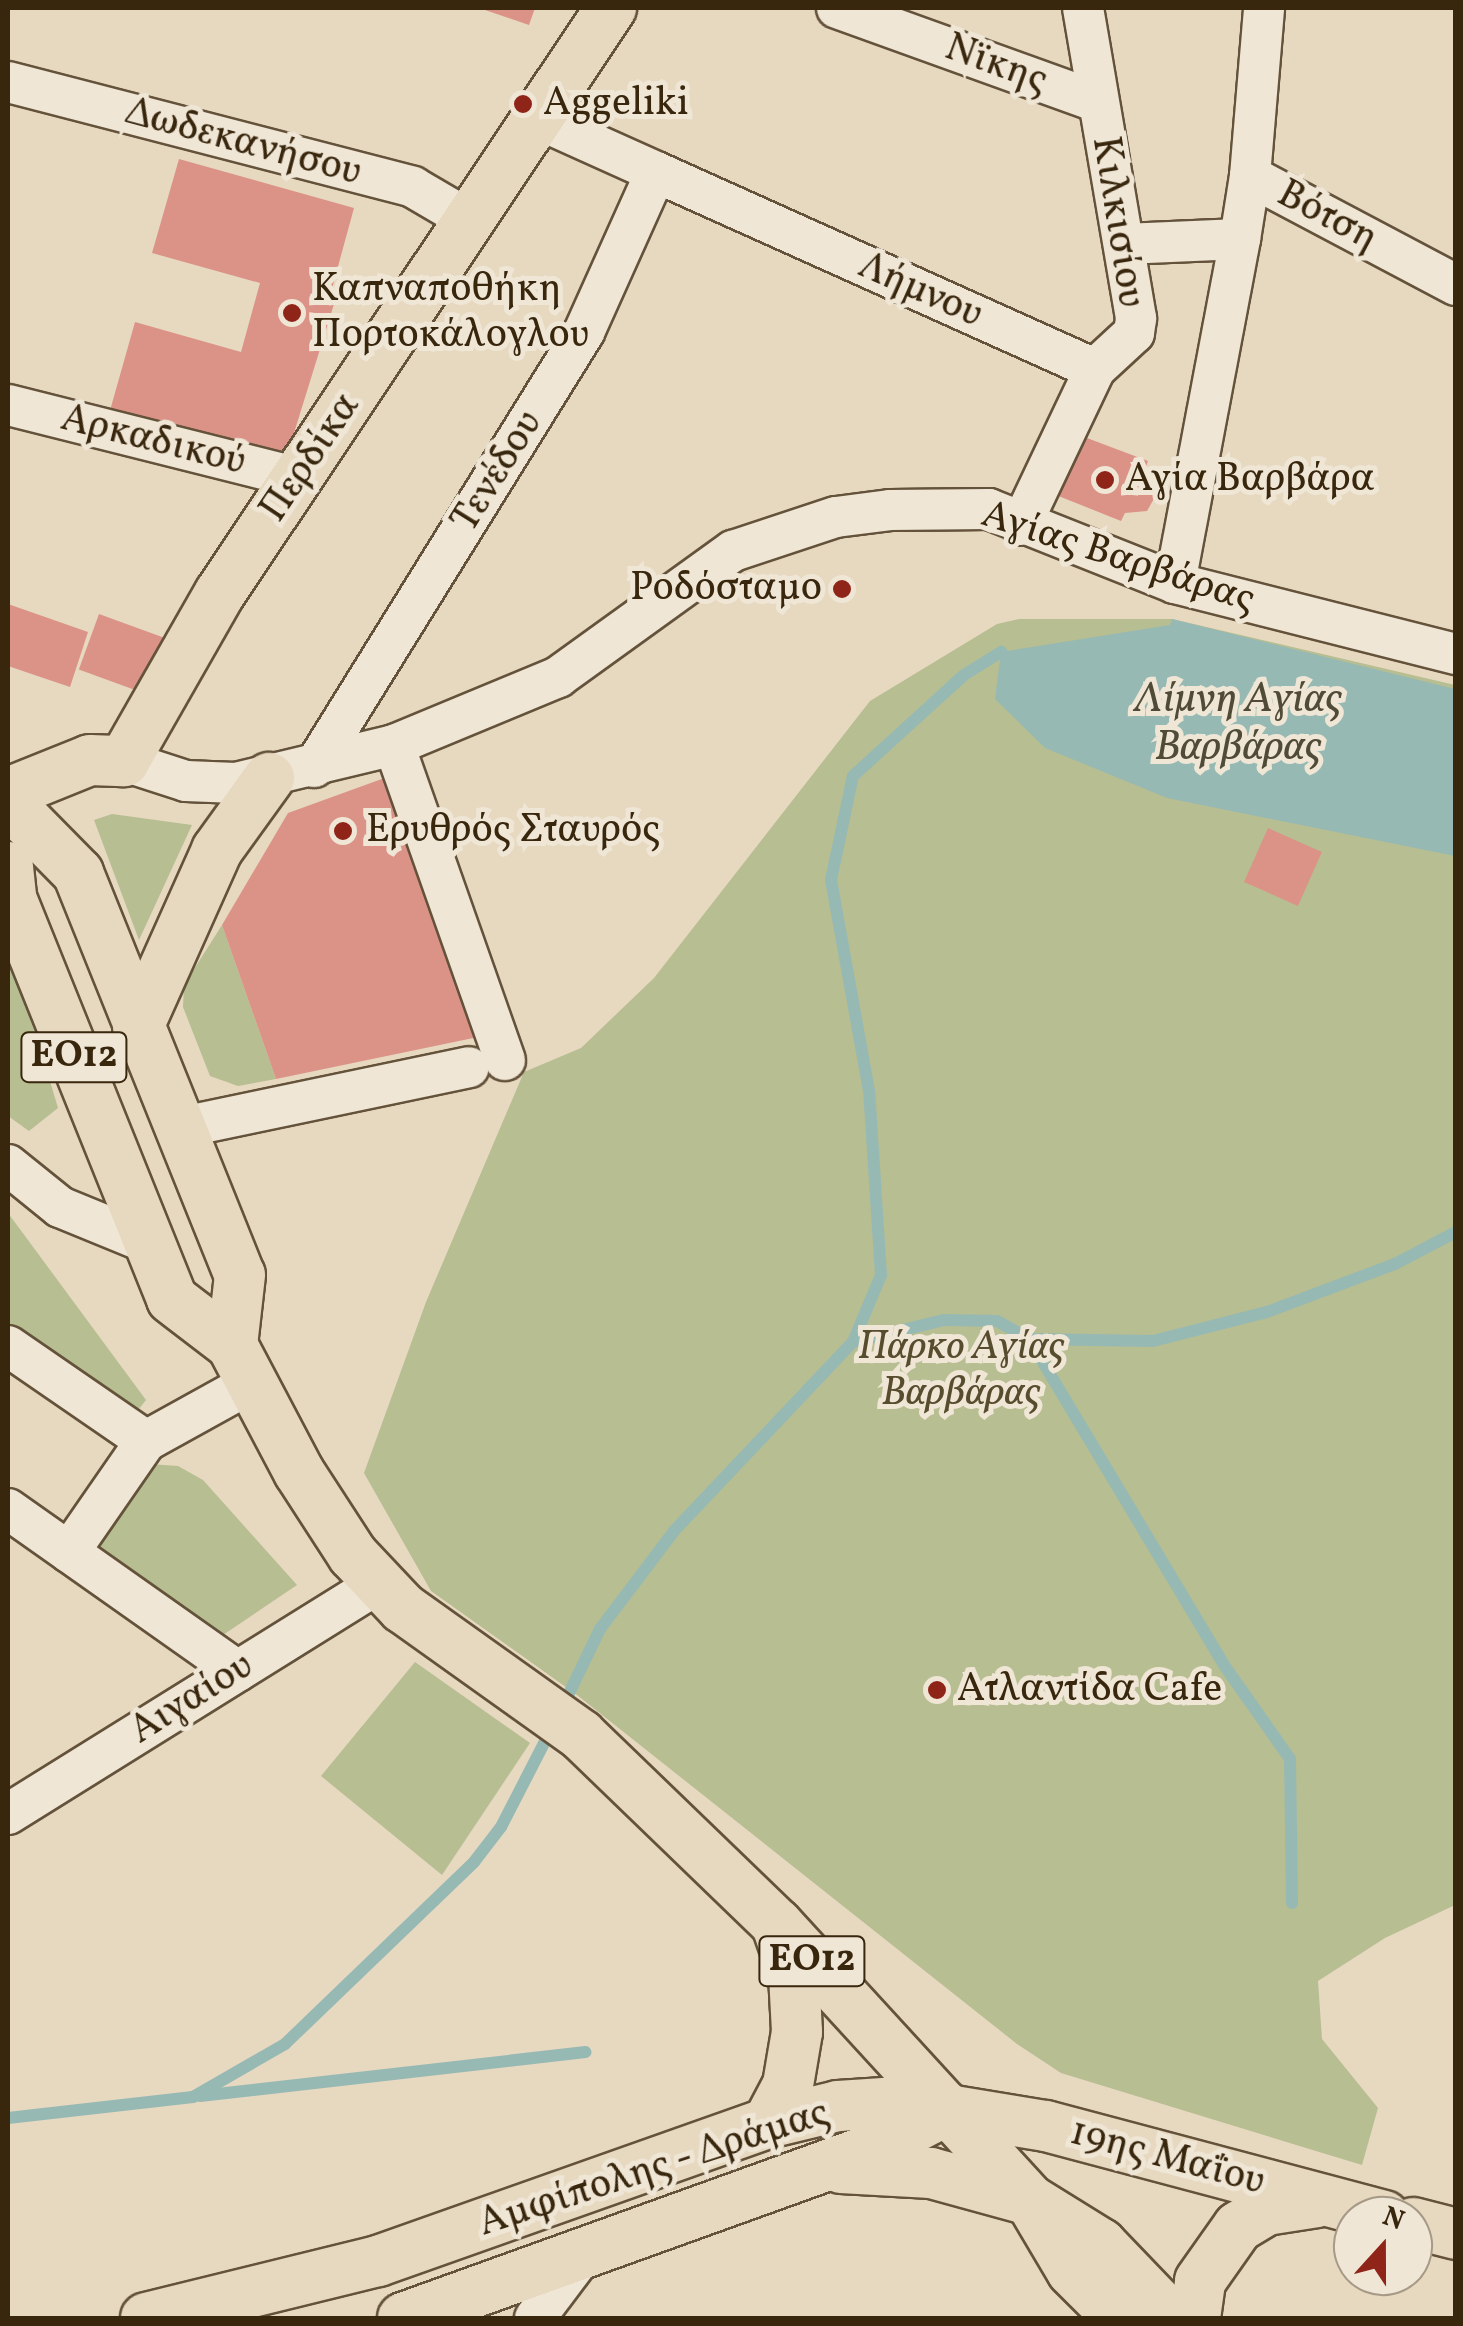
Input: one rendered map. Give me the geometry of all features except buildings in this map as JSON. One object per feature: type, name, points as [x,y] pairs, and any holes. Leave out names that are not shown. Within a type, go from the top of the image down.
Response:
[{"type":"main road","name":"Περδίκα","points":[[124,761],[190,640],[611,8]]},
{"type":"main road","points":[[8,793],[90,760],[124,761]]},
{"type":"main road","points":[[138,1027],[217,850],[292,773]]},
{"type":"main road","name":"ΕΟ12","points":[[8,802],[78,873],[240,1275],[241,1364]]},
{"type":"main road","name":"ΕΟ12","points":[[8,867],[11,898],[172,1299],[241,1364],[325,1514],[377,1584],[562,1721],[777,1924],[1030,2200],[1072,2271],[1119,2318]]},
{"type":"main road","points":[[768,2123],[784,2096],[798,2032],[794,1974],[777,1924]]},
{"type":"main road","name":"Αμφίπολης - Δράμας","points":[[146,2318],[277,2291],[378,2261],[768,2123],[838,2106],[899,2102],[949,2109]]},
{"type":"main road","name":"Αμφίπολης - Δράμας","points":[[403,2318],[870,2150],[949,2109]]},
{"type":"main road","name":"19ης Μαΐου","points":[[949,2109],[1046,2126],[1332,2202]]},
{"type":"main road","points":[[808,2172],[870,2165],[931,2173],[1030,2200]]},
{"type":"main road","name":"ΕΟ12","points":[[1030,2200],[1101,2244],[1172,2318]]},
{"type":"main road","points":[[1195,2318],[1200,2281],[1238,2227],[1266,2210],[1332,2202]]},
{"type":"street","name":"Νϊκης","points":[[837,8],[1098,102]]},
{"type":"street","name":"Κιλκισίου","points":[[1021,525],[1095,369],[1134,333],[1124,244],[1084,8]]},
{"type":"street","points":[[1250,176],[1257,13]]},
{"type":"street","name":"Δωδεκανήσου","points":[[8,82],[413,187],[471,221]]},
{"type":"street","points":[[538,119],[656,172]]},
{"type":"street","name":"Λήμνου","points":[[656,172],[1095,369]]},
{"type":"street","name":"Τενέδου","points":[[292,773],[584,332],[656,172]]},
{"type":"street","name":"Βότση","points":[[1124,244],[1240,239],[1250,176],[1456,285]]},
{"type":"street","points":[[1176,583],[1240,239]]},
{"type":"street","name":"Αρκαδικού","points":[[8,405],[298,478]]},
{"type":"street","name":"Αγίας Βαρβάρας","points":[[124,761],[209,784],[292,773],[394,745],[558,677],[747,545],[836,516],[890,510],[982,508],[1176,583],[1456,654]]},
{"type":"street","points":[[178,1128],[487,1064],[394,745]]},
{"type":"street","points":[[8,1166],[60,1207],[150,1244]]},
{"type":"street","points":[[8,1346],[146,1441]]},
{"type":"street","points":[[68,1552],[146,1441],[241,1364]]},
{"type":"street","points":[[8,1510],[238,1671]]},
{"type":"street","name":"Αιγαίου","points":[[8,1814],[377,1584]]},
{"type":"street","points":[[535,2318],[584,2252]]},
{"type":"green space","name":"Πάρκο Αγίας Βαρβάρας","points":[[1019,619],[1172,619],[1455,685],[1455,1905],[1385,1938],[1318,1981],[1322,2039],[1378,2108],[1362,2165],[1061,2073],[1017,2044],[577,1695],[431,1591],[364,1473],[426,1302],[524,1072],[581,1048],[654,978],[870,701],[997,624]]},
{"type":"green space","points":[[112,814],[192,825],[139,940],[94,820]]},
{"type":"green space","points":[[222,925],[276,1079],[238,1086],[210,1076],[183,1007],[184,985]]},
{"type":"green space","points":[[8,940],[58,1108],[29,1131],[8,1116]]},
{"type":"green space","points":[[8,1213],[146,1400],[135,1414],[8,1325]]},
{"type":"green space","points":[[149,1464],[178,1466],[203,1480],[297,1585],[223,1635],[88,1542]]},
{"type":"green space","points":[[415,1662],[530,1743],[442,1875],[321,1776]]},
{"type":"water","name":"Λίμνη Αγίας Βαρβάρας","points":[[1172,619],[1455,689],[1455,856],[1167,798],[1045,748],[995,699],[1001,652],[1170,625]]},
{"type":"waterway","points":[[562,1708],[600,1629],[674,1531],[853,1342],[881,1275],[869,1091],[831,880],[853,776],[964,675],[1001,652]]},
{"type":"waterway","points":[[1029,1339],[1153,1341],[1267,1312],[1395,1264],[1456,1232]]},
{"type":"waterway","points":[[853,1342],[944,1320],[997,1321],[1029,1339],[1224,1665],[1290,1759],[1292,1903]]},
{"type":"waterway","points":[[8,2118],[193,2097],[285,2044],[474,1862],[501,1827],[553,1726]]},
{"type":"waterway","points":[[200,2096],[585,2052]]},
{"type":"place","name":"Aggeliki","points":[[523,104]]},
{"type":"place","name":"Καπναποθήκη Πορτοκάλογλου","points":[[292,313]]},
{"type":"place","name":"Αγία Βαρβάρα","points":[[1105,480]]},
{"type":"place","name":"Ροδόσταμο","points":[[842,589]]},
{"type":"place","name":"Ερυθρός Σταυρός","points":[[343,831]]},
{"type":"place","name":"Ατλαντίδα Cafe","points":[[937,1690]]}]
